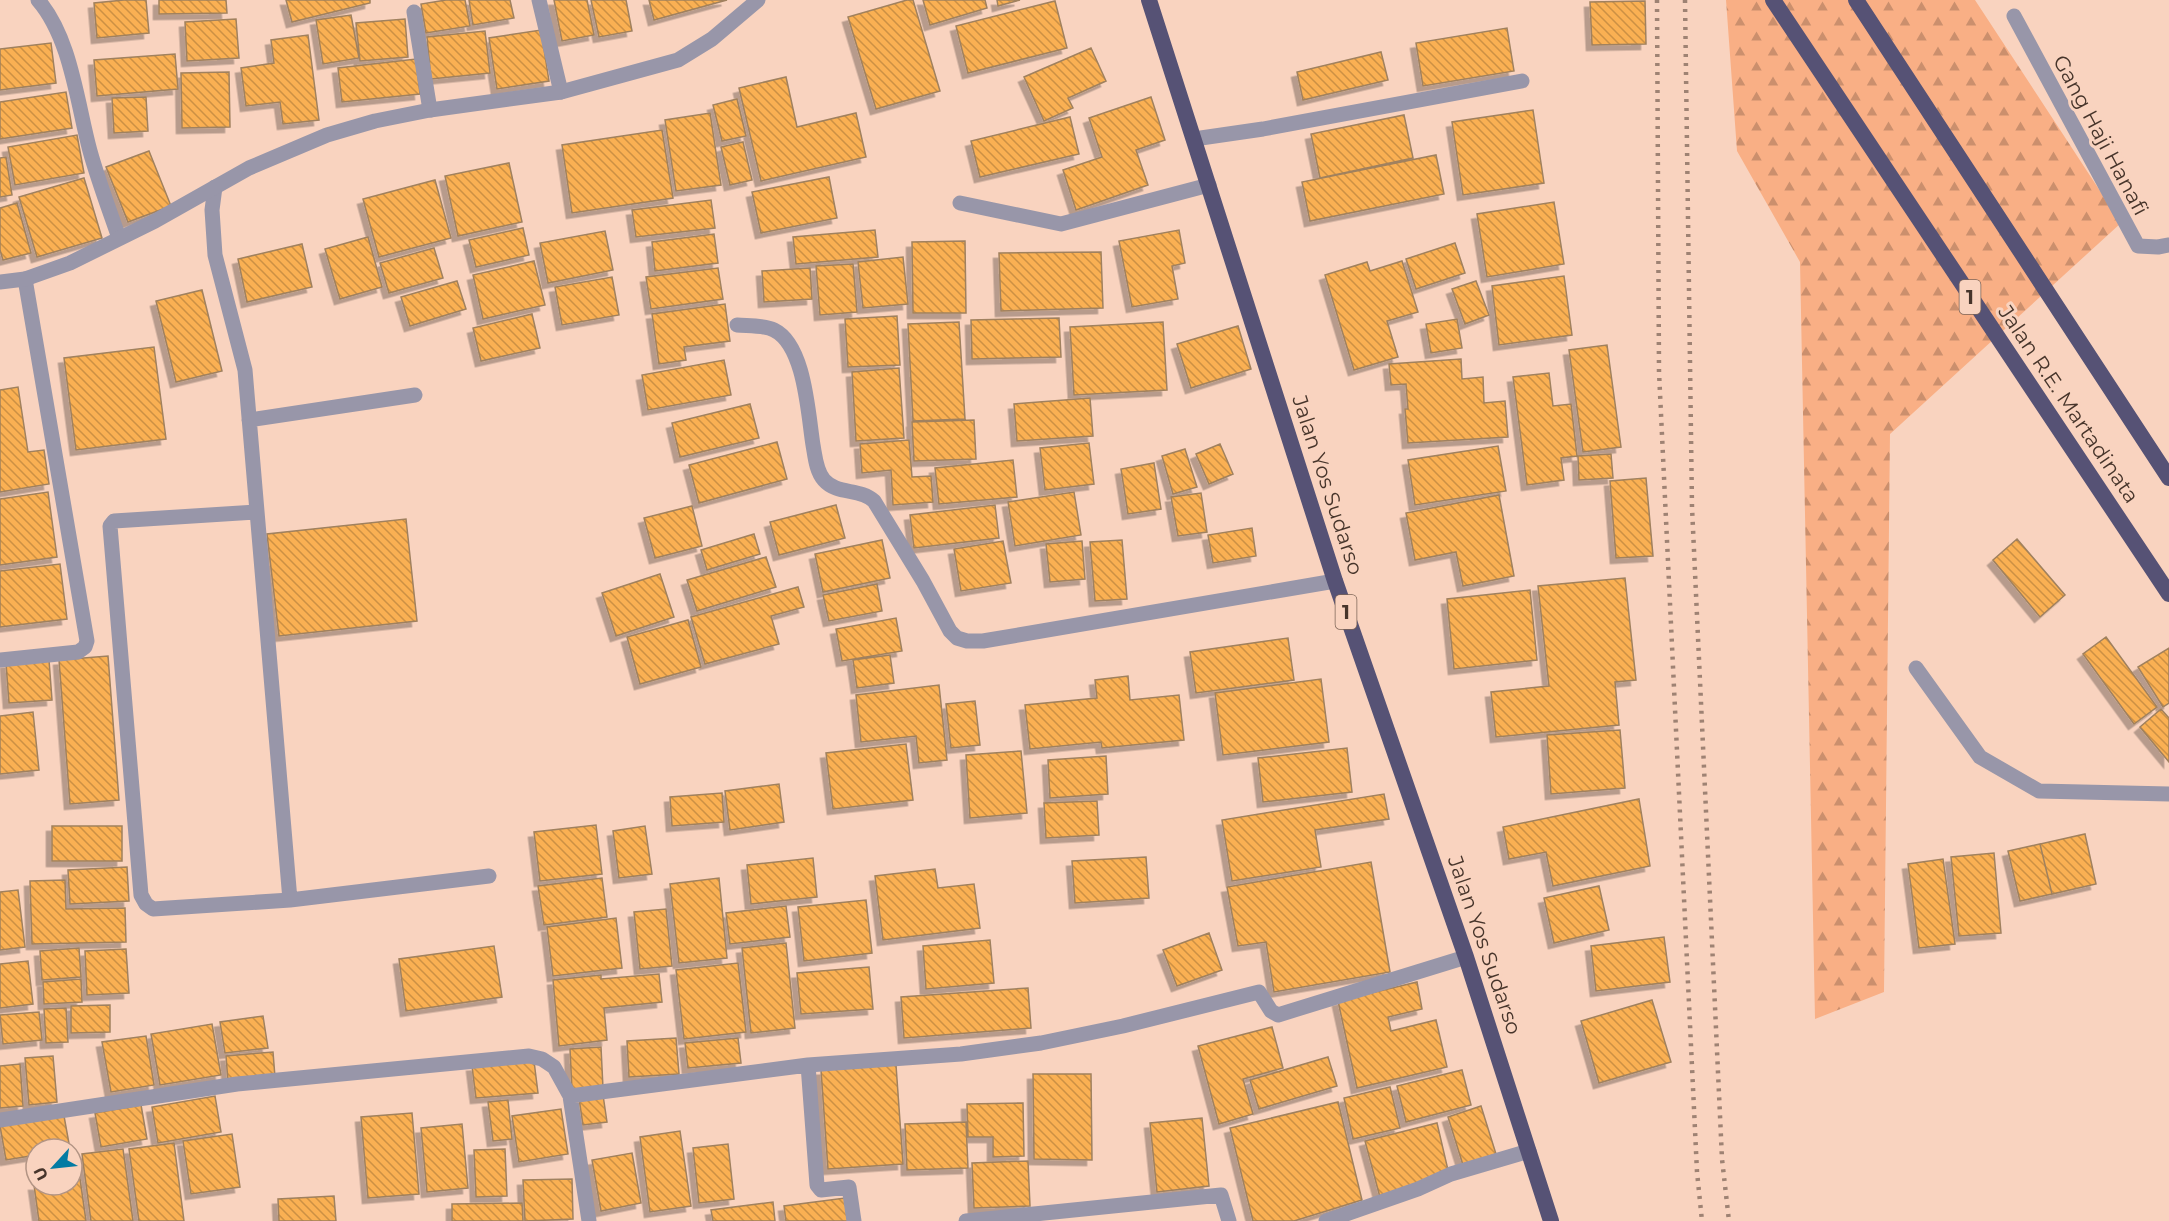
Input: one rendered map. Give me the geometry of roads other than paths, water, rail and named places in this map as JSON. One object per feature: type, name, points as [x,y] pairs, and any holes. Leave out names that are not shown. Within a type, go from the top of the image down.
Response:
[{"type":"highway","name":"Jalan Yos Sudarso","points":[[1149,0],[1335,581],[1466,957],[1551,1221]]},
{"type":"highway","name":"Jalan R.E. Martadinata","points":[[1773,0],[2169,594]]},
{"type":"highway","name":"Jalan R.E. Martadinata","points":[[1856,0],[2169,478]]},
{"type":"street","points":[[38,0],[48,13],[59,36],[93,160],[119,238]]},
{"type":"street","points":[[539,0],[561,92]]},
{"type":"street","points":[[0,282],[25,279],[70,263],[155,221],[249,168],[327,135],[375,121],[430,110],[561,92],[678,60],[712,39],[758,0]]},
{"type":"street","points":[[414,12],[430,110]]},
{"type":"street","name":"Gang Haji Hanafi","points":[[2014,16],[2138,246],[2169,245]]},
{"type":"street","points":[[1194,139],[1263,129],[1522,81]]},
{"type":"street","points":[[960,203],[1061,224],[1209,186]]},
{"type":"street","points":[[215,187],[212,210],[215,255],[245,370],[290,900]]},
{"type":"street","points":[[0,660],[78,652],[85,647],[87,641],[25,279]]},
{"type":"street","points":[[737,325],[773,329],[784,338],[795,354],[801,375],[816,462],[824,480],[838,489],[867,494],[874,501],[923,581],[950,631],[957,638],[982,641],[1335,581]]},
{"type":"street","points":[[249,420],[415,395]]},
{"type":"street","points":[[257,512],[114,521],[110,526],[141,895],[146,903],[153,909],[290,900],[489,876]]},
{"type":"street","points":[[1916,668],[1980,757],[2039,791],[2169,794]]},
{"type":"street","points":[[570,1096],[808,1065],[961,1054],[1041,1042],[1123,1026],[1259,992],[1271,1011],[1278,1014],[1466,957]]},
{"type":"street","points":[[0,1120],[237,1084],[529,1056],[542,1059],[554,1067],[570,1096],[590,1221]]},
{"type":"street","points":[[808,1065],[817,1185],[821,1190],[849,1187],[854,1221]]},
{"type":"street","points":[[1326,1221],[1418,1189],[1451,1174],[1529,1150]]},
{"type":"street","points":[[966,1221],[1221,1195],[1229,1221]]},
{"type":"railway","points":[[1657,0],[1659,372],[1697,1172],[1702,1221]]},
{"type":"railway","points":[[1685,0],[1692,507],[1722,1159],[1729,1221]]}]
